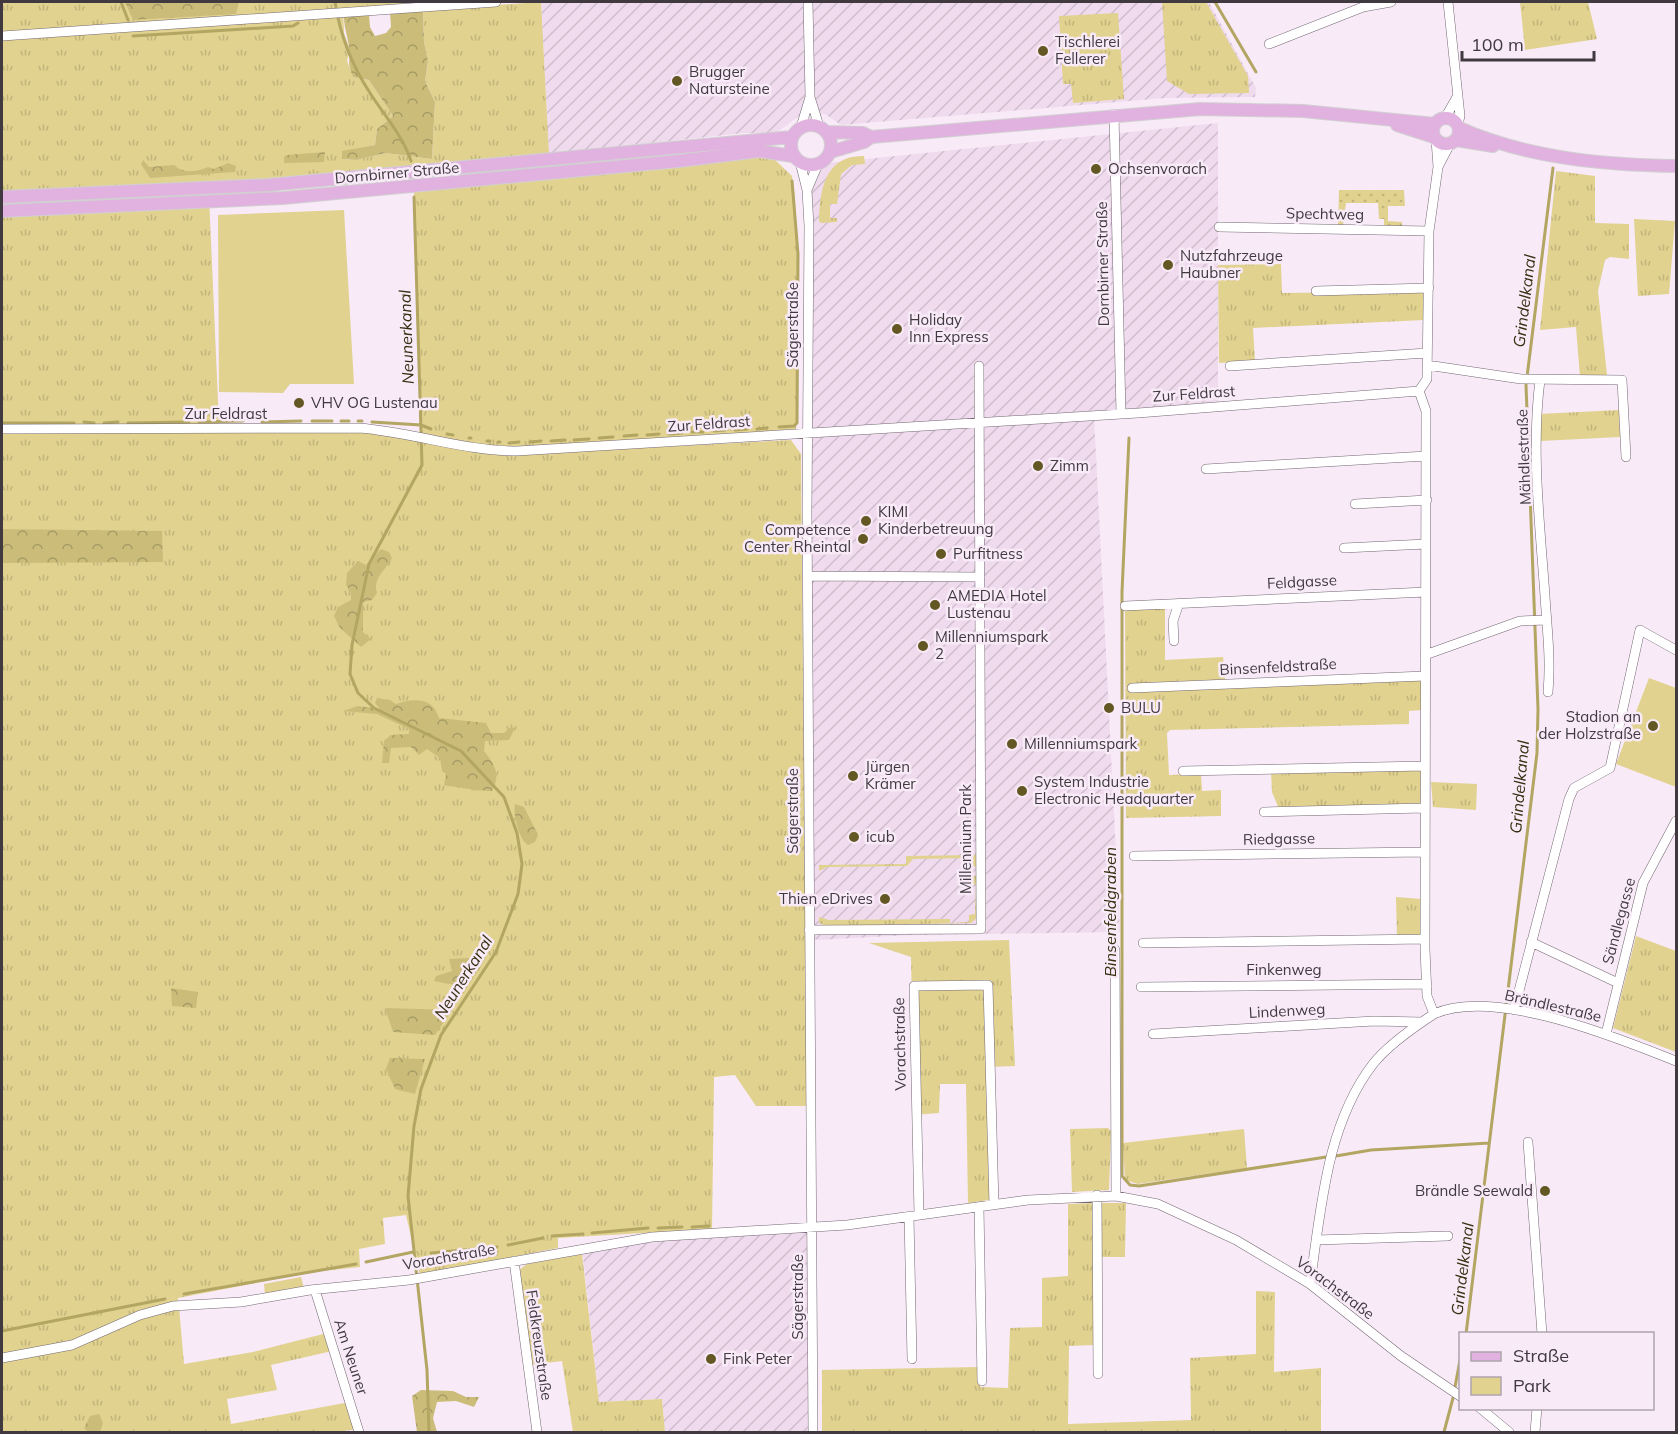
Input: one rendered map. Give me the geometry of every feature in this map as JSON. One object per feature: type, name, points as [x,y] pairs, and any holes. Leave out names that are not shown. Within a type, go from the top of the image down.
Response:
[{"type":"main road","points":[[818,164],[830,152],[864,142],[871,137],[1114,114],[1250,108],[1318,112],[1384,120],[1440,121],[1524,149]]},
{"type":"main road","points":[[1384,120],[1435,139],[1453,142],[1524,149],[1588,162],[1677,166]]},
{"type":"main road","points":[[1435,139],[1440,121]]},
{"type":"main road","points":[[796,159],[790,143],[792,136],[801,127],[810,124],[823,129],[863,133],[871,137]]},
{"type":"main road","points":[[1453,142],[1458,126]]},
{"type":"main road","points":[[823,129],[830,138],[830,152]]},
{"type":"main road","name":"Dornbirner Straße","points":[[2,197],[268,185],[792,136]]},
{"type":"main road","name":"Dornbirner Straße","points":[[2,211],[314,195],[679,161],[759,150],[796,159],[807,165],[818,164]]},
{"type":"street","points":[[2,36],[496,2]]},
{"type":"street","points":[[801,127],[810,97],[808,2]]},
{"type":"street","points":[[1269,44],[1364,7],[1391,2]]},
{"type":"street","points":[[1448,2],[1460,116],[1458,126]]},
{"type":"street","points":[[810,97],[823,129]]},
{"type":"street","points":[[1440,121],[1457,97]]},
{"type":"street","name":"Dornbirner Straße","points":[[1114,114],[1121,413]]},
{"type":"street","points":[[1434,1014],[1427,996],[1425,939],[1427,500],[1426,411],[1419,391],[1425,385],[1427,365],[1429,231],[1438,167],[1435,139]]},
{"type":"street","points":[[1438,167],[1453,142]]},
{"type":"street","name":"Sägerstraße","points":[[796,159],[807,190],[813,1432]]},
{"type":"street","name":"Sägerstraße","points":[[807,190],[818,164]]},
{"type":"street","name":"Spechtweg","points":[[1219,227],[1429,231]]},
{"type":"street","points":[[1316,291],[1428,288]]},
{"type":"street","points":[[1230,366],[1427,353]]},
{"type":"street","points":[[1427,365],[1521,379],[1622,380],[1626,457]]},
{"type":"street","name":"Millennium Park","points":[[809,930],[981,929],[979,366]]},
{"type":"street","name":"Mähdlestraße","points":[[1538,380],[1535,416],[1543,620],[1551,661],[1548,692]]},
{"type":"street","name":"Zur Feldrast","points":[[2,429],[359,428],[428,438],[479,449],[517,451],[1121,413],[1419,391]]},
{"type":"street","points":[[1206,469],[1426,456]]},
{"type":"street","points":[[1355,504],[1427,500]]},
{"type":"street","points":[[1344,548],[1426,544]]},
{"type":"street","points":[[808,576],[980,577]]},
{"type":"street","name":"Feldgasse","points":[[1125,606],[1426,592]]},
{"type":"street","points":[[1174,641],[1173,621],[1179,603]]},
{"type":"street","points":[[1425,655],[1528,620],[1543,620]]},
{"type":"street","points":[[1512,1010],[1569,799],[1574,788],[1610,768],[1640,630],[1677,650]]},
{"type":"street","name":"Binsenfeldstraße","points":[[1132,688],[1425,676]]},
{"type":"street","points":[[1183,771],[1424,766]]},
{"type":"street","points":[[1264,812],[1424,808]]},
{"type":"street","name":"Sändlegasse","points":[[1606,1034],[1643,883],[1677,821]]},
{"type":"street","name":"Riedgasse","points":[[1134,856],[1424,852]]},
{"type":"street","points":[[1143,943],[1425,939]]},
{"type":"street","points":[[1531,942],[1618,983]]},
{"type":"street","points":[[1115,950],[1116,1196]]},
{"type":"street","name":"Finkenweg","points":[[1141,987],[1427,984]]},
{"type":"street","name":"Vorachstraße","points":[[912,1359],[914,986],[988,985],[994,1205]]},
{"type":"street","name":"Brändlestraße","points":[[1310,1284],[1329,1164],[1346,1114],[1374,1063],[1434,1014],[1444,1009],[1470,1007],[1512,1010],[1606,1034],[1677,1061]]},
{"type":"street","name":"Lindenweg","points":[[1153,1034],[1374,1021],[1422,1022]]},
{"type":"street","points":[[1527,1142],[1542,1332]]},
{"type":"street","points":[[1097,1195],[1098,1374]]},
{"type":"street","name":"Vorachstraße","points":[[2,1358],[72,1345],[140,1316],[168,1308],[241,1302],[315,1290],[409,1280],[652,1237],[812,1228],[994,1205],[1097,1195],[1146,1200],[1171,1209],[1236,1240],[1310,1284],[1401,1356],[1459,1395]]},
{"type":"street","points":[[979,1207],[982,1381]]},
{"type":"street","points":[[1316,1240],[1448,1236]]},
{"type":"street","name":"Feldkreuzstraße","points":[[514,1261],[515,1288],[537,1432]]},
{"type":"street","name":"Am Neuner","points":[[315,1290],[359,1432]]},
{"type":"street","points":[[1482,1410],[1509,1432]]},
{"type":"street","points":[[1535,1432],[1537,1410]]},
{"type":"shaded area","points":[[541,2],[1209,2],[1256,88],[1255,97],[1165,98],[841,125],[825,114],[800,115],[775,134],[744,133],[549,154]]},
{"type":"shaded area","points":[[1218,123],[1218,407],[1094,415],[1120,932],[911,935],[817,940],[808,936],[807,165]]},
{"type":"shaded area","points":[[812,1228],[813,1432],[665,1432],[662,1399],[599,1402],[582,1248],[652,1237]]},
{"type":"green space","points":[[2,2],[444,2],[343,9],[344,33],[350,50],[347,61],[353,77],[369,80],[393,116],[377,129],[375,145],[355,149],[342,159],[357,160],[385,153],[432,159],[435,102],[425,81],[428,62],[424,42],[423,10],[541,2],[549,154],[412,168],[209,195],[219,424],[283,431],[376,433],[548,453],[791,440],[801,454],[807,1106],[756,1106],[735,1075],[714,1077],[712,1229],[558,1238],[558,1248],[420,1275],[406,1215],[383,1218],[385,1244],[359,1249],[360,1267],[313,1272],[178,1298],[178,1304],[77,1341],[2,1356]]},
{"type":"green space","points":[[125,2],[239,2],[236,14],[133,20]]},
{"type":"green space","points":[[1162,2],[1206,2],[1248,76],[1249,93],[1189,94],[1167,81]]},
{"type":"green space","points":[[1520,2],[1588,2],[1597,39],[1525,50]]},
{"type":"green space","points":[[423,10],[424,42],[428,61],[425,81],[435,102],[432,159],[385,153],[357,160],[342,159],[342,151],[375,145],[377,129],[393,116],[369,80],[353,77],[349,64],[344,17],[369,14],[370,27],[375,36],[386,33],[391,27],[390,12]]},
{"type":"green space","points":[[1118,13],[1124,99],[1073,103],[1071,84],[1063,84],[1059,16]]},
{"type":"green space","points":[[325,152],[324,162],[284,163],[284,157],[287,155]]},
{"type":"green space","points":[[764,154],[773,158],[792,176],[795,197],[798,291],[796,429],[532,448],[480,446],[421,434],[414,192],[635,171]]},
{"type":"green space","points":[[864,156],[865,164],[852,165],[841,174],[837,204],[830,204],[830,218],[837,218],[837,222],[821,223],[819,221],[823,187],[832,168],[851,157]]},
{"type":"green space","points":[[143,160],[149,167],[174,165],[182,170],[191,171],[208,167],[214,169],[228,163],[236,166],[235,172],[150,178],[141,164]]},
{"type":"green space","points":[[1556,171],[1595,176],[1595,223],[1629,224],[1629,259],[1610,257],[1605,260],[1598,291],[1607,375],[1580,377],[1576,327],[1540,330]]},
{"type":"green space","points":[[1339,190],[1404,190],[1405,206],[1388,206],[1388,221],[1402,222],[1402,228],[1384,228],[1384,219],[1379,219],[1378,203],[1346,203],[1343,225],[1338,226]]},
{"type":"green space","points":[[344,210],[354,384],[290,384],[283,393],[219,392],[218,215]]},
{"type":"green space","points":[[1634,219],[1675,221],[1669,294],[1638,296]]},
{"type":"green space","points":[[1281,264],[1282,293],[1420,291],[1424,293],[1424,320],[1253,328],[1255,361],[1219,363],[1218,265]]},
{"type":"green space","points":[[1619,410],[1620,437],[1540,441],[1539,414]]},
{"type":"green space","points":[[2,529],[162,531],[163,562],[2,563]]},
{"type":"green space","points":[[381,549],[389,552],[392,558],[378,578],[377,593],[372,600],[363,602],[363,632],[371,639],[361,647],[340,628],[334,616],[338,607],[351,600],[351,592],[346,585],[347,573],[358,561],[366,565]]},
{"type":"green space","points":[[1165,607],[1165,660],[1223,657],[1226,687],[1418,680],[1421,682],[1421,710],[1409,711],[1409,724],[1170,730],[1167,733],[1169,775],[1201,774],[1202,791],[1221,790],[1221,816],[1126,818],[1125,609]]},
{"type":"green space","name":"Stadion an der Holzstraße","points":[[1649,678],[1676,688],[1676,787],[1616,764]]},
{"type":"green space","points":[[377,698],[390,700],[396,704],[422,701],[432,706],[439,718],[486,723],[491,733],[504,733],[511,727],[515,728],[509,740],[485,741],[484,751],[496,770],[496,780],[492,791],[444,785],[446,774],[442,771],[440,758],[427,749],[419,755],[411,747],[391,748],[389,763],[382,763],[384,741],[391,735],[409,734],[409,729],[377,714],[343,711],[358,706],[380,709],[375,703]]},
{"type":"green space","points":[[1417,768],[1422,771],[1421,803],[1416,805],[1279,809],[1272,792],[1271,771]]},
{"type":"green space","points":[[1431,782],[1477,784],[1476,810],[1433,807]]},
{"type":"green space","points":[[515,804],[524,807],[538,835],[535,842],[528,845],[517,827]]},
{"type":"green space","points":[[978,855],[978,866],[975,867],[972,865],[971,858],[913,859],[907,866],[827,867],[819,871],[819,865],[906,864],[906,856]]},
{"type":"green space","points":[[970,875],[977,876],[978,917],[971,923],[826,926],[819,923],[819,917],[829,920],[950,919],[950,923],[969,922],[969,915],[975,914],[976,885],[967,881]]},
{"type":"green space","points":[[1396,897],[1421,899],[1421,935],[1397,937]]},
{"type":"green space","points":[[1636,936],[1676,951],[1676,1052],[1613,1028]]},
{"type":"green space","points":[[1009,940],[1015,1066],[989,1067],[989,1200],[968,1203],[966,1084],[940,1084],[939,1113],[914,1115],[911,957],[869,943]]},
{"type":"green space","points":[[486,957],[463,994],[454,985],[434,981],[436,976],[452,971],[449,959]]},
{"type":"green space","points":[[171,988],[198,992],[196,1008],[172,1006]]},
{"type":"green space","points":[[385,1008],[452,1010],[435,1035],[393,1032]]},
{"type":"green space","points":[[390,1058],[425,1059],[415,1094],[395,1089],[386,1069]]},
{"type":"green space","points":[[1108,1128],[1111,1131],[1109,1190],[1072,1192],[1070,1129]]},
{"type":"green space","points":[[1244,1129],[1247,1168],[1138,1184],[1125,1180],[1123,1143]]},
{"type":"green space","points":[[1094,1203],[1094,1345],[1069,1346],[1068,1424],[1191,1420],[1190,1358],[1256,1354],[1256,1291],[1275,1292],[1274,1372],[1321,1368],[1321,1432],[822,1432],[822,1370],[980,1367],[980,1387],[1008,1388],[1010,1328],[1042,1327],[1042,1278],[1068,1276],[1068,1204]]},
{"type":"green space","points":[[1100,1203],[1126,1203],[1125,1257],[1101,1257]]},
{"type":"green space","points":[[582,1254],[599,1402],[662,1399],[665,1432],[573,1432],[562,1361],[530,1365],[519,1270],[527,1264]]},
{"type":"green space","points":[[301,1277],[304,1288],[265,1295],[264,1284]]},
{"type":"green space","points":[[179,1307],[184,1364],[253,1352],[327,1333],[332,1351],[271,1365],[277,1390],[227,1399],[231,1424],[350,1402],[358,1429],[336,1432],[2,1432],[2,1358],[52,1350],[140,1315]]},
{"type":"green space","points":[[421,1390],[453,1391],[466,1397],[479,1397],[474,1407],[456,1401],[437,1402],[433,1418],[437,1432],[417,1432],[412,1396]]},
{"type":"green space","points":[[99,1414],[103,1423],[100,1432],[88,1432],[84,1428],[90,1416]]},
{"type":"waterway","points":[[121,2],[128,20]]},
{"type":"waterway","name":"Neunerkanal","points":[[335,2],[343,38],[357,71],[398,134],[411,161]]},
{"type":"waterway","points":[[1215,2],[1256,72]]},
{"type":"waterway","points":[[133,36],[293,26],[298,23]]},
{"type":"waterway","name":"Grindelkanal","points":[[1466,1332],[1537,753],[1538,709],[1526,385],[1553,168]]},
{"type":"waterway","points":[[779,427],[794,426],[797,423],[798,254],[792,181]]},
{"type":"waterway","name":"Neunerkanal","points":[[414,197],[422,465],[369,564],[352,645],[350,674],[358,693],[374,708],[461,751],[504,797],[517,833],[522,864],[518,894],[496,952],[441,1035],[421,1089],[414,1126],[408,1196],[427,1370],[429,1432]]},
{"type":"waterway","points":[[199,422],[243,421]]},
{"type":"waterway","points":[[262,422],[301,421]]},
{"type":"waterway","points":[[312,421],[332,421]]},
{"type":"waterway","points":[[341,421],[349,421]]},
{"type":"waterway","points":[[84,422],[94,423]]},
{"type":"waterway","points":[[104,423],[118,422]]},
{"type":"waterway","points":[[128,423],[189,422]]},
{"type":"waterway","points":[[372,422],[421,425],[431,429]]},
{"type":"waterway","points":[[2,423],[74,423]]},
{"type":"waterway","points":[[757,429],[767,428]]},
{"type":"waterway","points":[[735,430],[747,429]]},
{"type":"waterway","points":[[714,431],[725,430]]},
{"type":"waterway","points":[[692,432],[703,432]]},
{"type":"waterway","points":[[669,434],[682,433]]},
{"type":"waterway","points":[[447,434],[453,435]]},
{"type":"waterway","points":[[647,435],[659,434]]},
{"type":"waterway","points":[[624,436],[637,435]]},
{"type":"waterway","points":[[599,438],[613,437]]},
{"type":"waterway","name":"Binsenfeldgraben","points":[[1129,438],[1122,592],[1122,1176],[1130,1185],[1139,1186],[1326,1157]]},
{"type":"waterway","points":[[574,440],[589,439]]},
{"type":"waterway","points":[[551,441],[565,440]]},
{"type":"waterway","points":[[530,442],[541,441]]},
{"type":"waterway","points":[[509,443],[519,442]]},
{"type":"waterway","name":"Binsenfeldgraben","points":[[1336,1156],[1371,1150],[1489,1143]]},
{"type":"waterway","points":[[692,1227],[709,1226]]},
{"type":"waterway","points":[[658,1228],[682,1227]]},
{"type":"waterway","points":[[592,1233],[648,1228]]},
{"type":"waterway","points":[[552,1236],[583,1234]]},
{"type":"waterway","points":[[508,1245],[543,1238]]},
{"type":"waterway","points":[[431,1253],[497,1247]]},
{"type":"waterway","points":[[366,1262],[413,1252]]},
{"type":"waterway","name":"Neunerkanal","points":[[415,1264],[422,1260]]},
{"type":"waterway","points":[[184,1294],[356,1264]]},
{"type":"waterway","points":[[2,1331],[165,1299]]},
{"type":"waterway","name":"Grindelkanal","points":[[1455,1387],[1459,1365]]},
{"type":"waterway","name":"Grindelkanal","points":[[1444,1432],[1453,1398]]},
{"type":"place","name":"Tischlerei Fellerer","points":[[1043,51]]},
{"type":"place","name":"Brugger Natursteine","points":[[677,81]]},
{"type":"place","name":"Ochsenvorach","points":[[1096,169]]},
{"type":"place","name":"Nutzfahrzeuge Haubner","points":[[1168,265]]},
{"type":"place","name":"Holiday Inn Express","points":[[897,329]]},
{"type":"place","name":"VHV OG Lustenau","points":[[299,403]]},
{"type":"place","name":"Zimm","points":[[1038,466]]},
{"type":"place","name":"KIMI Kinderbetreuung","points":[[866,521]]},
{"type":"place","name":"Competence Center Rheintal","points":[[863,539]]},
{"type":"place","name":"Purfitness","points":[[941,554]]},
{"type":"place","name":"AMEDIA Hotel Lustenau","points":[[935,605]]},
{"type":"place","name":"Millenniumspark 2","points":[[923,646]]},
{"type":"place","name":"BULU","points":[[1109,708]]},
{"type":"place","name":"Stadion an der Holzstraße","points":[[1653,726]]},
{"type":"place","name":"Millenniumspark","points":[[1012,744]]},
{"type":"place","name":"Jürgen Krämer","points":[[853,776]]},
{"type":"place","name":"System Industrie Electronic Headquarter","points":[[1022,791]]},
{"type":"place","name":"icub","points":[[854,837]]},
{"type":"place","name":"Thien eDrives","points":[[885,899]]},
{"type":"place","name":"Brändle Seewald","points":[[1545,1191]]},
{"type":"place","name":"Fink Peter","points":[[711,1359]]}]
